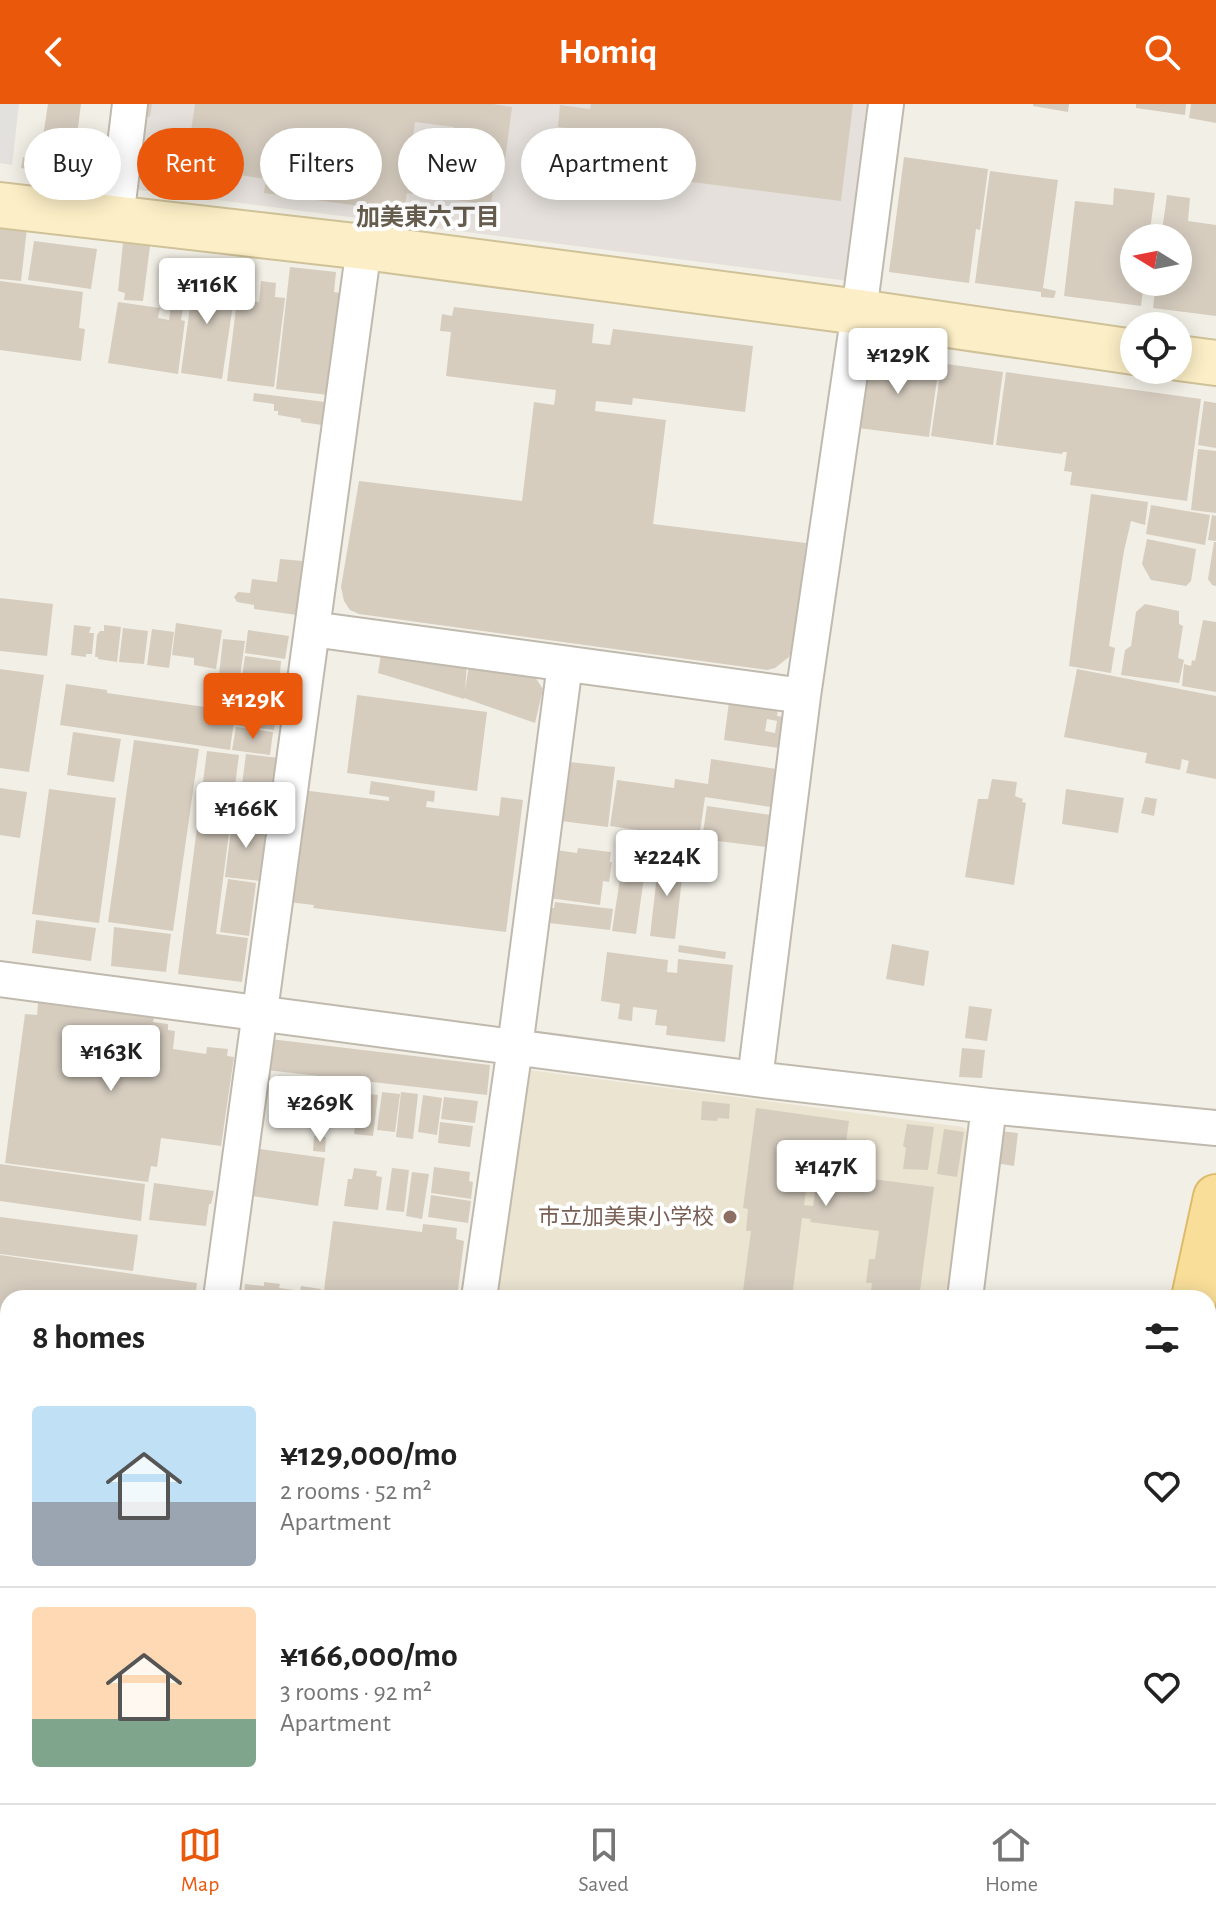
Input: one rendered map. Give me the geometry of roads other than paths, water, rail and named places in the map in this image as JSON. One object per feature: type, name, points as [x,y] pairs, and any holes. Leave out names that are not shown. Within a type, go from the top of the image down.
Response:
[{"type":"main road","points":[[1197,1290],[1210,1251],[1216,1197]]},
{"type":"street","points":[[116,219],[130,104]]},
{"type":"street","points":[[755,1079],[803,696],[886,104]]},
{"type":"street","points":[[0,205],[364,247],[1120,350]]},
{"type":"street","points":[[222,1290],[364,247]]},
{"type":"street","points":[[1192,360],[1216,363]]},
{"type":"street","points":[[312,629],[803,696]]},
{"type":"street","points":[[480,1290],[565,664]]},
{"type":"street","points":[[0,979],[755,1079],[1216,1128]]},
{"type":"street","points":[[966,1290],[989,1106]]},
{"type":"place","name":"市立加美東小学校","points":[[730,1217]]},
{"type":"district","name":"加美東六丁目","points":[[428,218]]}]
